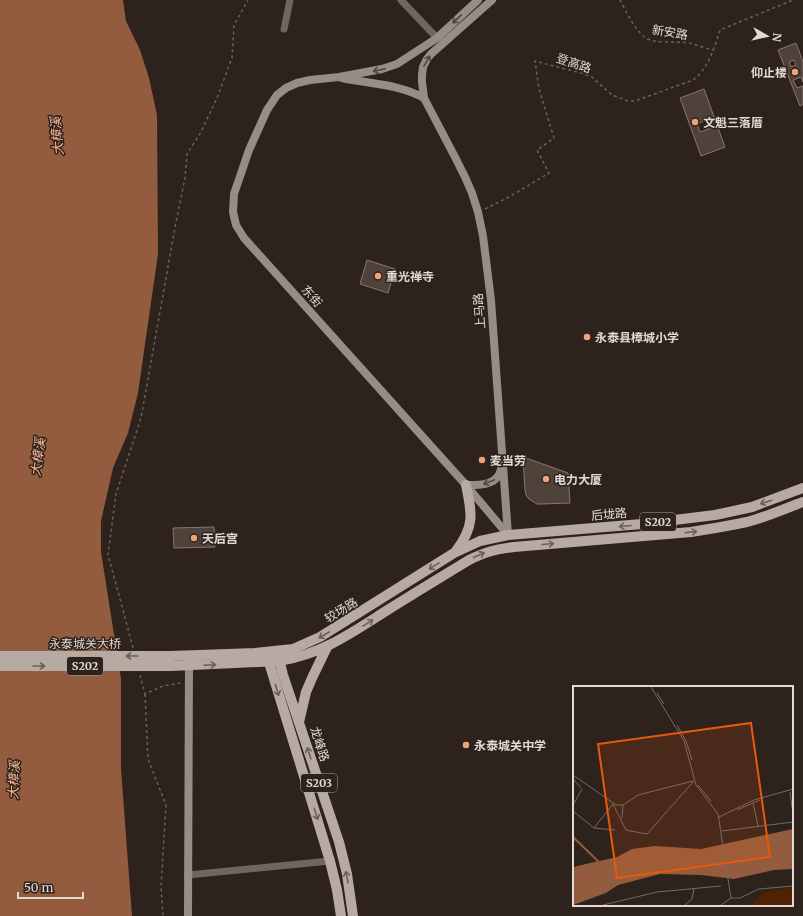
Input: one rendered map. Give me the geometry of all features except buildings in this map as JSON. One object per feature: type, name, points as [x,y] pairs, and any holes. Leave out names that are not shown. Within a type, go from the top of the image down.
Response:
[{"type":"main road","points":[[454,553],[462,543],[467,533],[472,514],[466,485]]},
{"type":"main road","name":"后垅路","points":[[508,535],[642,524],[715,514],[752,507],[803,488]]},
{"type":"main road","name":"S202","points":[[509,548],[691,532],[720,528],[747,522],[779,512],[803,502]]},
{"type":"main road","points":[[508,535],[509,548]]},
{"type":"main road","name":"较场路","points":[[278,656],[320,637],[454,553],[480,541],[508,535]]},
{"type":"main road","name":"较场路","points":[[171,661],[278,656],[295,658],[327,647],[338,641],[482,553],[509,548]]},
{"type":"main road","points":[[299,722],[306,692],[314,672],[327,647]]},
{"type":"main road","name":"永泰城关大桥","points":[[0,656],[171,661]]},
{"type":"main road","name":"龙峰路","points":[[278,656],[339,842],[347,874],[353,916]]},
{"type":"main road","name":"龙峰路","points":[[267,657],[330,861],[341,916]]},
{"type":"main road","name":"永泰城关大桥","points":[[0,666],[171,661]]},
{"type":"street","points":[[284,29],[290,0]]},
{"type":"street","points":[[401,0],[437,38]]},
{"type":"street","points":[[339,77],[382,69],[397,64],[437,38],[478,0]]},
{"type":"street","points":[[424,98],[422,75],[423,67],[427,59],[492,0]]},
{"type":"street","points":[[339,77],[400,88],[424,98]]},
{"type":"street","name":"东街","points":[[339,77],[297,83],[286,88],[277,95],[267,110],[239,177],[234,194],[233,212],[236,225],[244,238],[466,485],[508,535]]},
{"type":"street","name":"上马路","points":[[424,98],[456,158],[472,193],[483,236],[491,300],[508,535]]},
{"type":"street","points":[[466,485],[487,484],[495,480],[499,475],[502,466]]},
{"type":"street","points":[[188,916],[189,661]]},
{"type":"street","points":[[188,875],[330,861]]},
{"type":"path","points":[[133,648],[108,555],[116,494],[141,418],[176,222],[186,178],[187,154],[201,132],[217,98],[232,58],[234,25],[248,0]]},
{"type":"path","name":"新安路","points":[[620,0],[632,22],[646,38],[652,40],[689,43],[713,50]]},
{"type":"path","name":"登高路","points":[[478,212],[509,197],[549,172],[537,150],[554,138],[539,89],[535,60],[584,74],[592,78],[612,95],[628,101],[635,101],[693,80],[702,72],[713,50],[720,30],[793,0]]},
{"type":"path","points":[[139,671],[145,694],[148,759],[166,805],[161,887],[163,916]]},
{"type":"path","points":[[145,694],[163,686],[188,681]]},
{"type":"water","name":"大樟溪","points":[[0,0],[123,0],[126,21],[140,50],[149,78],[157,115],[158,254],[138,393],[128,433],[113,468],[101,521],[101,552],[121,679],[121,769],[132,916],[0,916]]},
{"type":"place","name":"仰止楼","points":[[795,72]]},
{"type":"place","name":"文魁三落厝","points":[[695,122]]},
{"type":"place","name":"重光禅寺","points":[[378,276]]},
{"type":"place","name":"永泰县樟城小学","points":[[587,337]]},
{"type":"place","name":"麦当劳","points":[[482,460]]},
{"type":"place","name":"电力大厦","points":[[546,479]]},
{"type":"place","name":"天后宫","points":[[194,538]]},
{"type":"place","name":"永泰城关中学","points":[[466,745]]}]
